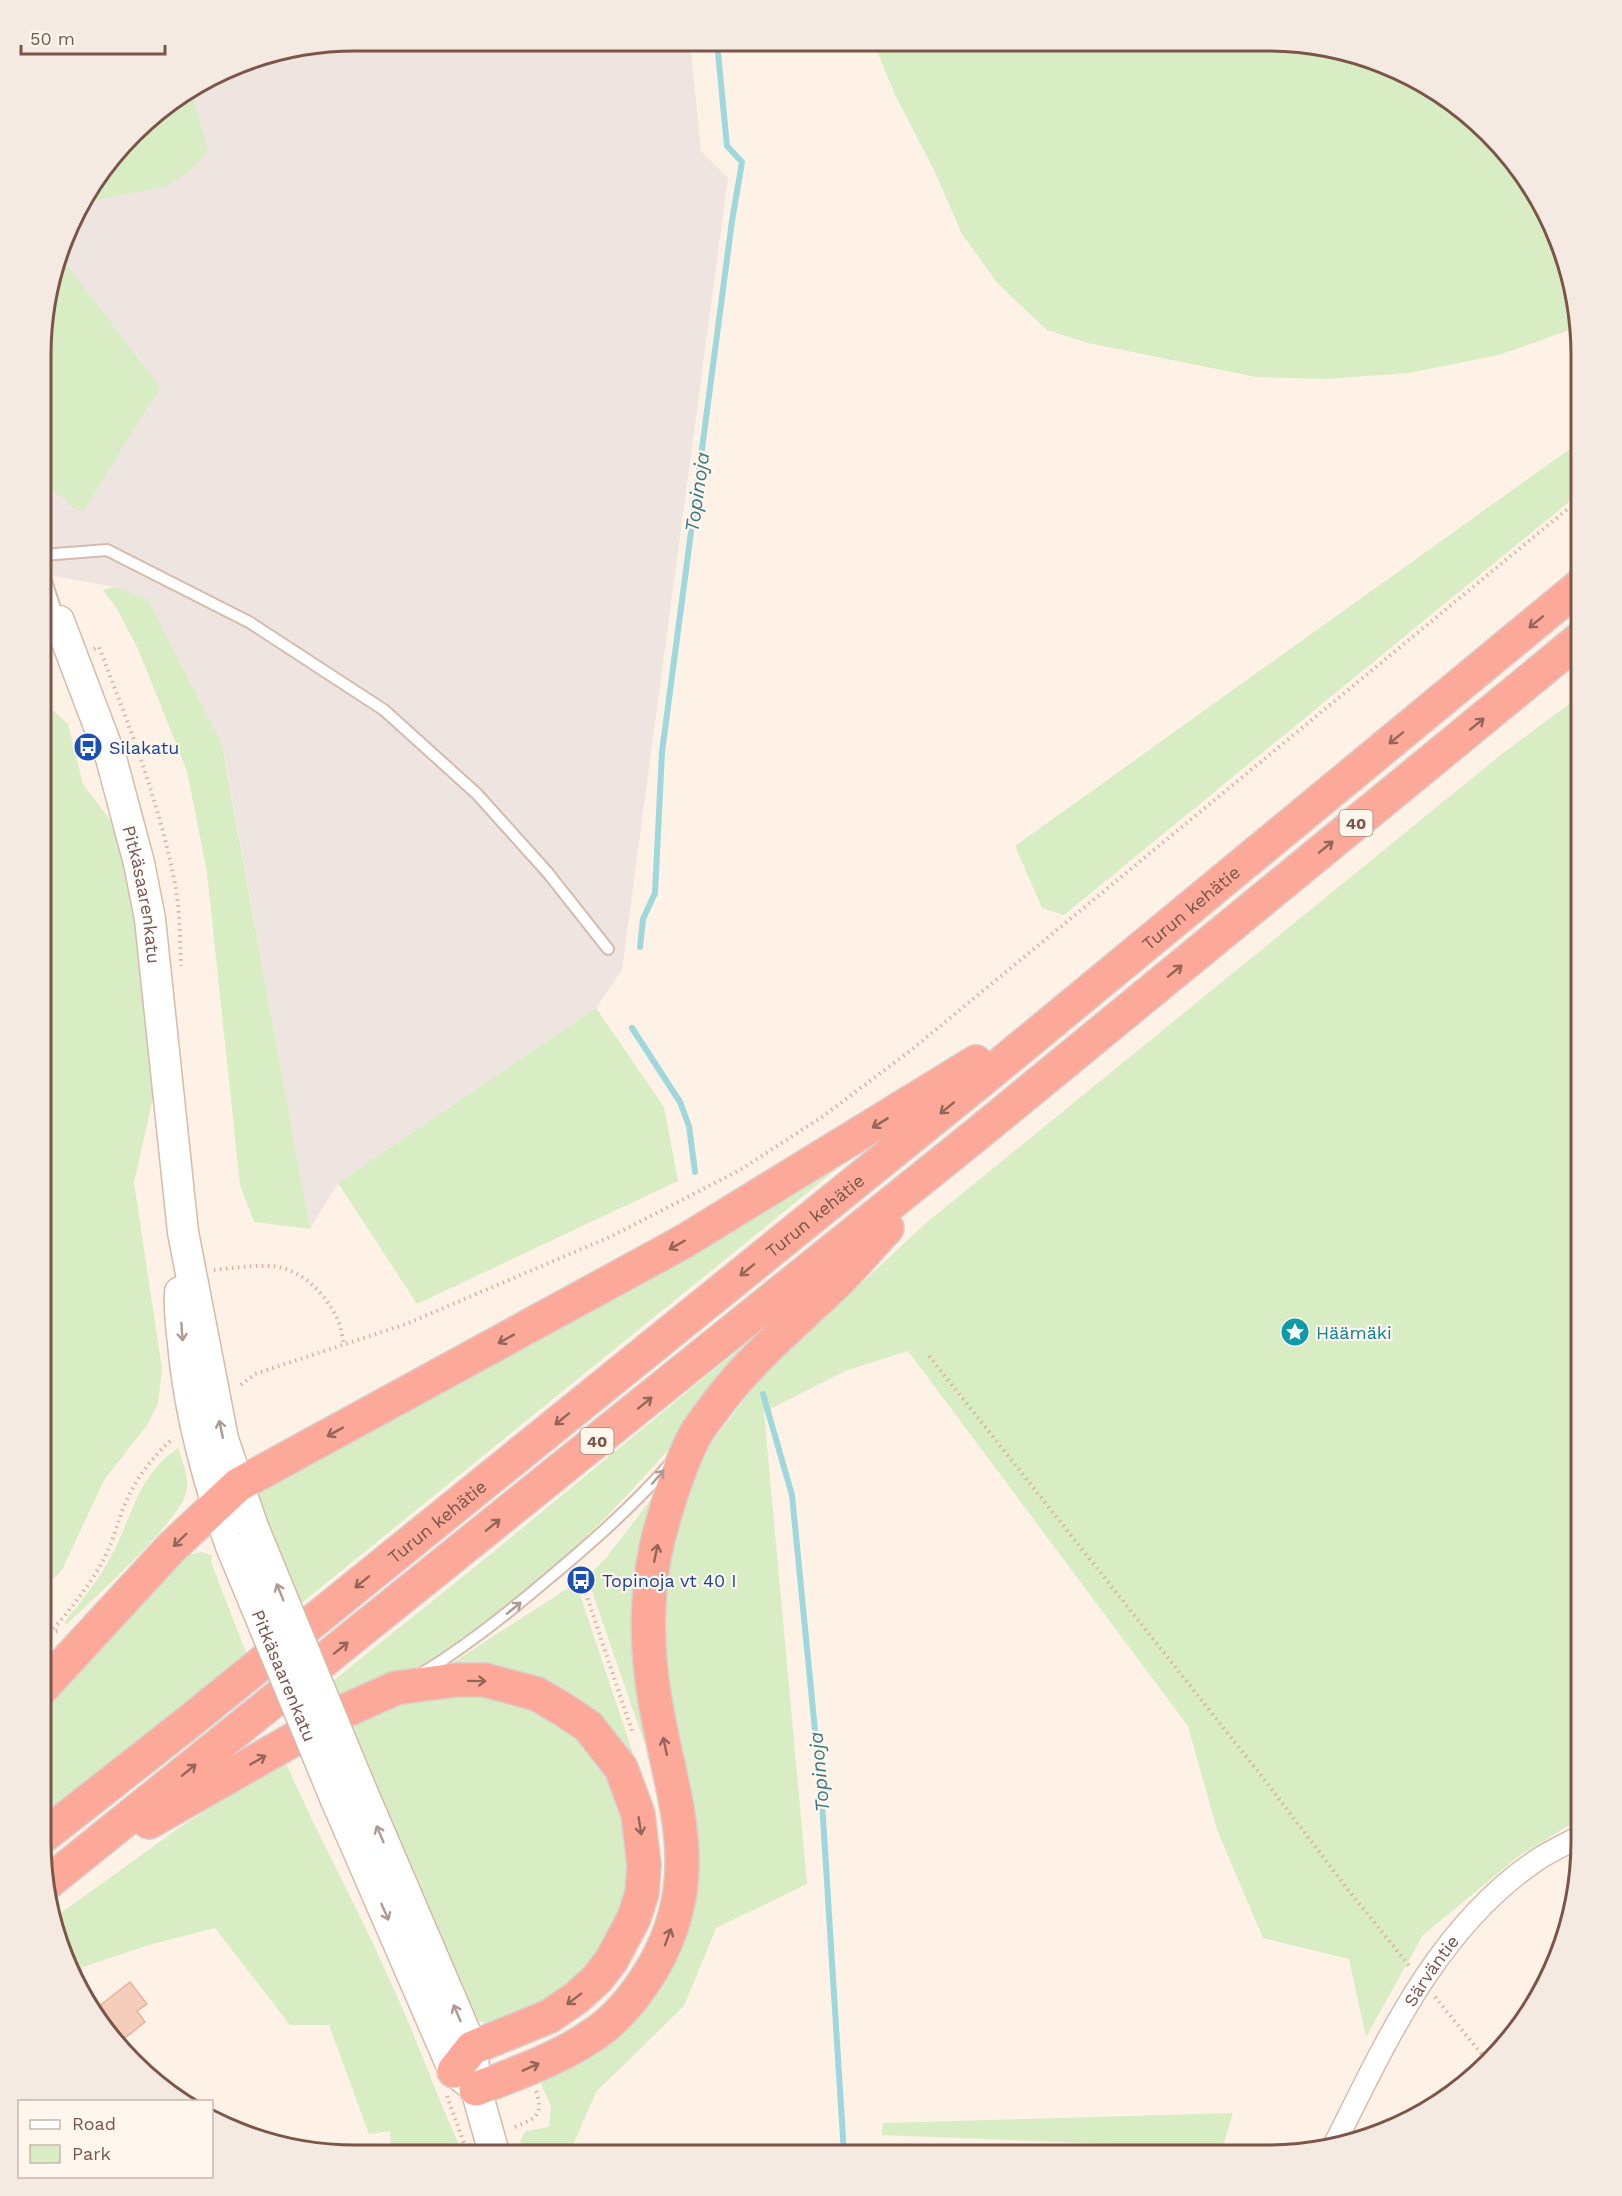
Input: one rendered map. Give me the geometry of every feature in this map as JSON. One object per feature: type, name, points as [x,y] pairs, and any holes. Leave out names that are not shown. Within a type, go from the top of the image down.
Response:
[{"type":"highway","name":"Turun kehätie","points":[[54,1878],[976,1135],[1089,990],[1571,593]]},
{"type":"highway","name":"Turun kehätie","points":[[51,1829],[1571,646]]},
{"type":"highway","points":[[51,1678],[171,1548],[227,1495],[683,1242],[889,1117],[1089,990]]},
{"type":"highway","points":[[468,2069],[546,2060],[585,2040],[605,2026],[633,1997],[650,1973],[674,1922],[684,1863],[676,1796],[654,1695],[648,1635],[649,1596],[662,1524],[695,1436],[722,1397],[754,1360],[836,1283],[976,1135]]},
{"type":"highway","points":[[54,1878],[340,1713],[396,1688],[454,1680],[485,1680],[537,1694],[588,1726],[621,1768],[638,1814],[644,1865],[642,1893],[634,1918],[611,1961],[587,1989],[562,2008],[468,2069]]},
{"type":"street","name":"Pitkäsaarenkatu","points":[[51,624],[111,758],[139,863],[150,920],[183,1232],[223,1439],[231,1546],[347,1791],[468,2069],[492,2145]]},
{"type":"street","name":"Pitkäsaarenkatu","points":[[227,1495],[254,1527],[347,1791]]},
{"type":"street","name":"Särväntie","points":[[1338,2137],[1379,2055],[1421,1981],[1457,1932],[1491,1897],[1537,1860],[1571,1841]]},
{"type":"lane","points":[[51,554],[107,550],[249,622],[384,710],[477,794],[549,873],[608,949]]},
{"type":"lane","points":[[396,1688],[439,1663],[482,1633],[566,1564],[636,1502],[695,1436]]},
{"type":"path","points":[[241,1385],[255,1374],[406,1324],[612,1236],[740,1170],[822,1117],[910,1051],[1571,506]]},
{"type":"path","points":[[208,1270],[273,1266],[292,1271],[308,1280],[324,1298],[338,1319],[344,1345]]},
{"type":"path","points":[[929,1356],[1260,1773],[1349,1891],[1483,2055]]},
{"type":"path","points":[[51,1630],[94,1577],[137,1481],[150,1461],[173,1438]]},
{"type":"path","points":[[515,2127],[537,2115],[540,2105],[532,2083]]},
{"type":"shaded area","points":[[355,51],[691,51],[701,151],[728,178],[622,970],[596,1008],[338,1183],[310,1229],[224,753],[115,587],[51,575],[52,335],[61,276],[82,221],[114,170],[155,126],[186,102],[221,82],[276,61],[315,54]]},
{"type":"green space","points":[[877,51],[1267,51],[1326,57],[1365,67],[1401,82],[1436,102],[1482,140],[1508,170],[1540,221],[1555,257],[1565,296],[1570,330],[1499,355],[1409,373],[1325,379],[1256,377],[1088,343],[1047,330],[998,284],[962,234],[933,168],[896,97]]},
{"type":"green space","points":[[193,98],[208,149],[194,168],[167,186],[93,201],[114,170],[140,140]]},
{"type":"green space","points":[[65,263],[160,387],[84,510],[76,510],[51,488],[52,335],[57,296]]},
{"type":"green space","points":[[1571,448],[1571,500],[1064,915],[1042,908],[1015,846]]},
{"type":"green space","points":[[115,587],[148,600],[222,745],[310,1229],[254,1222],[240,1185],[207,873],[187,771],[138,649],[117,609],[103,590]]},
{"type":"green space","points":[[1571,702],[1571,1824],[1519,1856],[1423,1935],[1366,2037],[1349,1959],[1263,1938],[1217,1830],[1188,1726],[908,1351],[845,1371],[764,1412],[807,1884],[716,1928],[684,2006],[596,2092],[573,2145],[521,2145],[520,2141],[526,2131],[549,2127],[551,2106],[539,2079],[679,1945],[698,1877],[690,1797],[664,1671],[662,1610],[675,1528],[699,1459],[763,1375],[926,1223],[1503,753]]},
{"type":"green space","points":[[51,708],[68,724],[83,784],[114,825],[133,905],[155,1089],[134,1182],[162,1369],[158,1403],[148,1424],[104,1480],[62,1570],[51,1582]]},
{"type":"green space","points":[[596,1008],[664,1107],[678,1181],[417,1304],[338,1183]]},
{"type":"green space","points":[[881,1133],[298,1606],[250,1490]]},
{"type":"green space","points":[[784,1312],[654,1466],[568,1554],[504,1607],[436,1656],[401,1676],[338,1706],[328,1685]]},
{"type":"green space","points":[[178,1448],[187,1481],[186,1493],[180,1506],[152,1541],[67,1624],[64,1623],[93,1586],[108,1562],[143,1486],[163,1460]]},
{"type":"green space","points":[[659,1489],[654,1741],[644,1742],[587,1577],[606,1558]]},
{"type":"green space","points":[[202,1552],[212,1556],[211,1562],[247,1655],[51,1809],[51,1693],[168,1569],[187,1555]]},
{"type":"green space","points":[[576,1583],[638,1768],[603,1726],[438,1672]]},
{"type":"green space","points":[[453,1692],[529,1704],[577,1737],[596,1759],[617,1800],[623,1818],[628,1856],[624,1895],[618,1915],[592,1963],[546,2003],[494,2023],[482,2022],[469,2016],[345,1722],[371,1710]]},
{"type":"green space","points":[[284,1759],[383,1964],[459,2145],[391,2145],[390,2131],[369,2134],[329,2025],[290,2025],[215,1928],[152,1944],[79,1969],[60,1914],[179,1828]]},
{"type":"green space","points":[[1233,2113],[1223,2145],[1138,2145],[882,2135],[883,2123]]},
{"type":"building","points":[[130,1982],[147,2004],[137,2011],[145,2022],[124,2039],[100,2006]]},
{"type":"waterway","name":"Topinoja","points":[[640,947],[643,919],[655,893],[662,752],[732,221],[742,162],[727,146],[718,51]]},
{"type":"waterway","name":"Topinoja","points":[[632,1028],[680,1102],[689,1126],[695,1172]]},
{"type":"waterway","name":"Topinoja","points":[[763,1394],[792,1495],[822,1802],[843,2145]]},
{"type":"place","name":"Silakatu","points":[[88,747]]},
{"type":"place","name":"Häämäki","points":[[1295,1332]]},
{"type":"place","name":"Topinoja vt 40 I","points":[[581,1580]]}]
